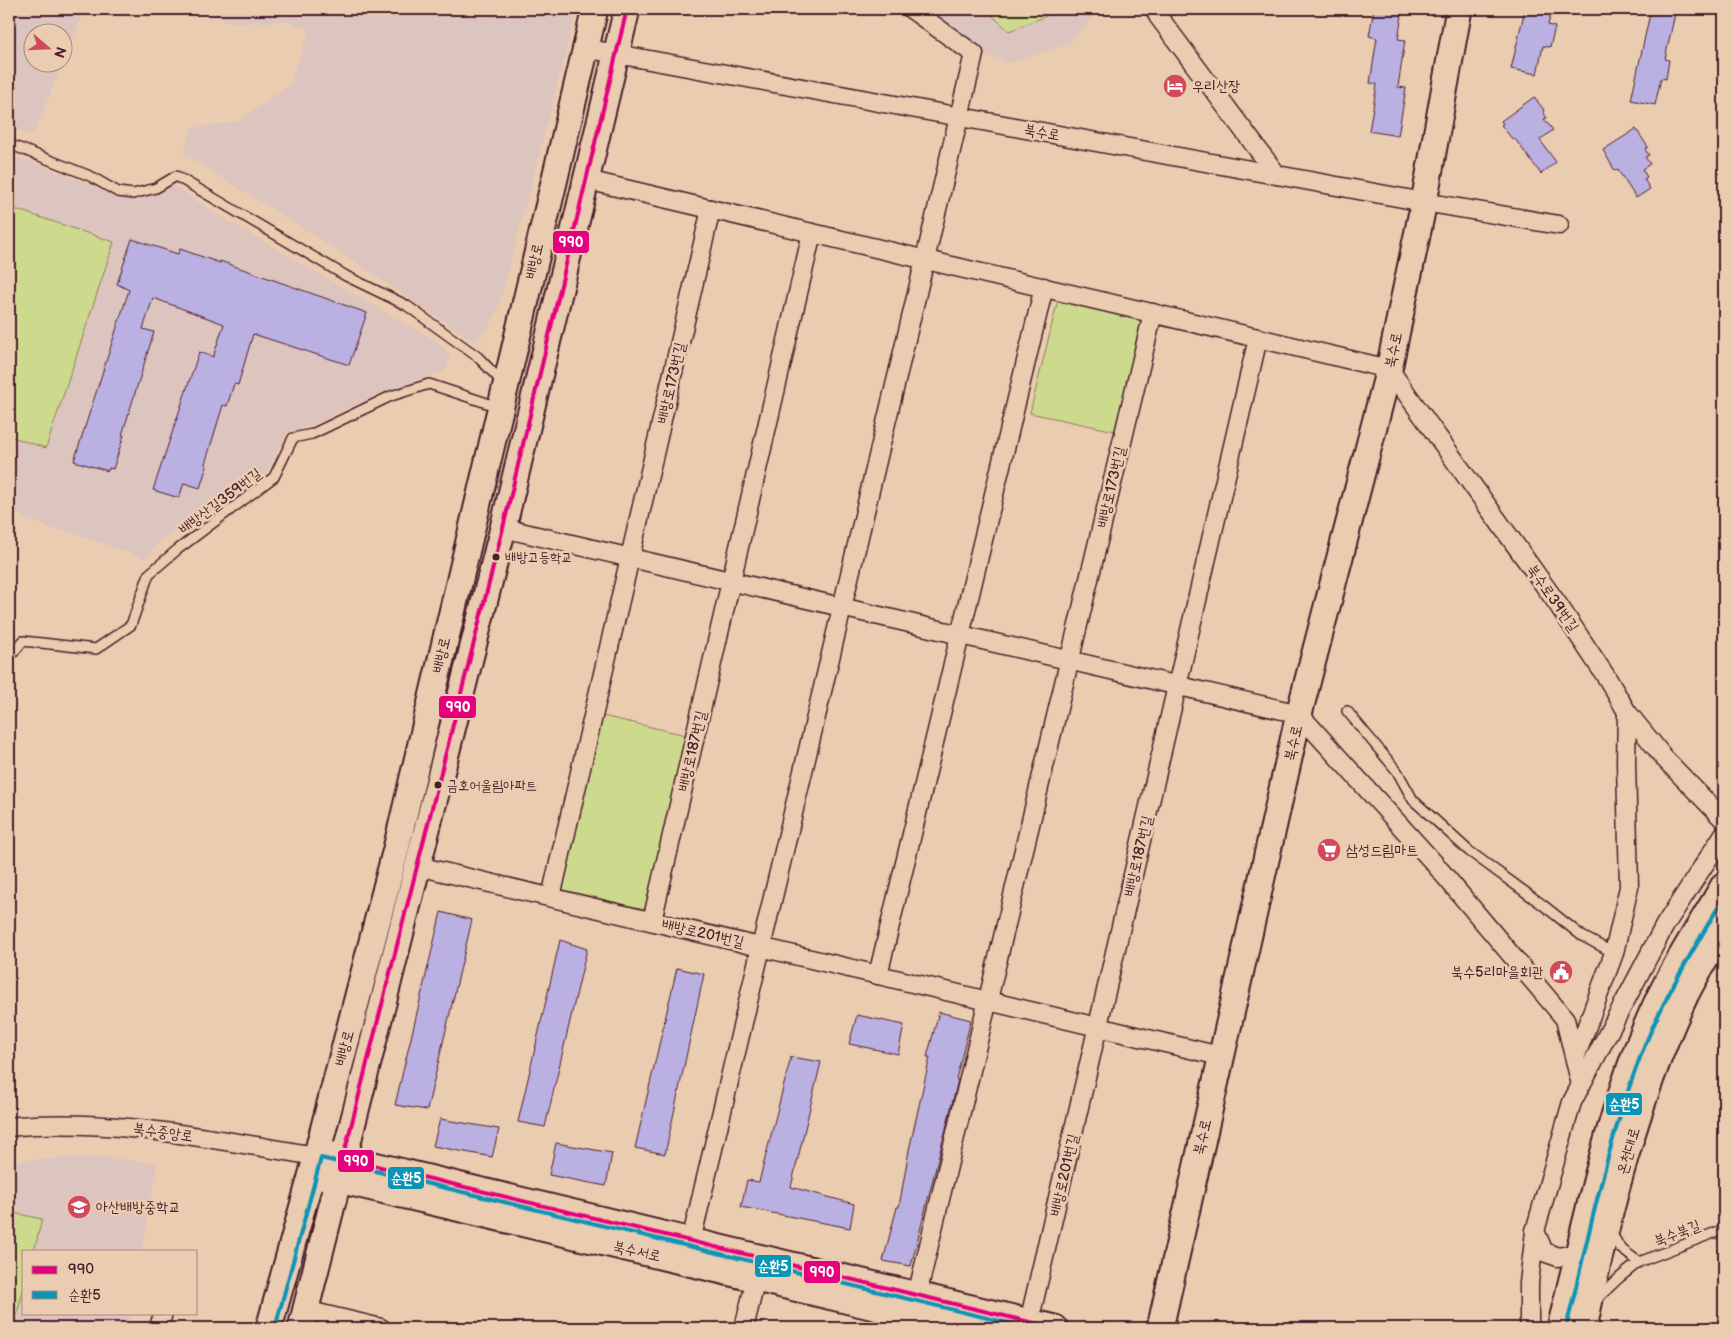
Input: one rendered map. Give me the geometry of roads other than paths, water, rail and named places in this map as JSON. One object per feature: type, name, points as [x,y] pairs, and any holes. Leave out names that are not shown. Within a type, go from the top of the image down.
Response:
[{"type":"street","name":"배방로","points":[[269,1328],[396,849],[594,9]]},
{"type":"street","name":"배방로","points":[[381,1328],[303,1319],[504,528],[627,9]]},
{"type":"street","points":[[691,1241],[974,54],[911,9]]},
{"type":"street","points":[[1155,9],[1158,16],[1277,175]]},
{"type":"street","points":[[1459,9],[1424,202],[1559,225]]},
{"type":"street","name":"북수로","points":[[584,48],[1424,202],[1389,369],[1299,714],[1220,1056],[1160,1328]]},
{"type":"street","points":[[587,180],[1389,369]]},
{"type":"street","name":"배방로173번길","points":[[630,558],[712,209]]},
{"type":"street","points":[[731,581],[812,233]]},
{"type":"street","points":[[878,975],[1044,287]]},
{"type":"street","name":"배방로173번길","points":[[1070,660],[1153,313]]},
{"type":"street","points":[[1177,686],[1258,338]]},
{"type":"street","name":"북수로39번길","points":[[1389,369],[1557,603],[1607,678],[1627,712],[1664,759],[1724,820]]},
{"type":"street","points":[[504,528],[1299,714],[1434,862],[1565,1019],[1582,1085]]},
{"type":"street","points":[[550,897],[630,558]]},
{"type":"street","name":"배방로187번길","points":[[652,921],[731,581]]},
{"type":"street","points":[[917,1295],[1070,660]]},
{"type":"street","name":"배방로187번길","points":[[1098,1027],[1177,686]]},
{"type":"street","points":[[1575,1058],[1614,953],[1629,887],[1626,762],[1627,712]]},
{"type":"street","points":[[1530,1328],[1529,1283],[1534,1230],[1572,1102],[1665,925],[1724,834]]},
{"type":"street","name":"배방로201번길","points":[[418,866],[1220,1056]]},
{"type":"street","name":"온천대로","points":[[1560,1328],[1600,1167],[1627,1076],[1658,1000],[1724,884]]},
{"type":"street","name":"온천대로","points":[[1586,1318],[1639,1110],[1687,994],[1724,928]]},
{"type":"street","name":"배방로201번길","points":[[1029,1322],[1098,1027]]},
{"type":"street","name":"북수중앙로","points":[[9,1127],[45,1123],[123,1127],[315,1160]]},
{"type":"street","name":"북수서로","points":[[315,1160],[756,1279],[963,1328]]},
{"type":"street","name":"북수서로","points":[[340,1168],[691,1241],[1055,1328]]},
{"type":"street","points":[[1534,1230],[1544,1252],[1558,1257],[1579,1253]]},
{"type":"street","points":[[744,1328],[756,1279]]},
{"type":"street","points":[[160,1328],[163,1314]]},
{"type":"lane","points":[[9,144],[90,176],[118,192],[134,194],[156,188],[176,176],[346,276],[406,304],[478,357],[502,396]]},
{"type":"lane","name":"배방산길359번길","points":[[9,658],[23,641],[96,649],[131,625],[149,574],[177,550],[274,477],[293,438],[312,434],[391,396],[429,384],[502,396]]},
{"type":"lane","points":[[1347,711],[1398,771],[1413,800],[1469,851],[1582,936],[1614,953]]},
{"type":"lane","points":[[1608,1226],[1620,1248],[1639,1262]]},
{"type":"lane","name":"북수북길","points":[[1586,1318],[1619,1278],[1639,1262],[1724,1229]]},
{"type":"place","name":"우리산장","points":[[1175,86]]},
{"type":"place","name":"배방고등학교","points":[[496,557]]},
{"type":"place","name":"금호어울림아파트","points":[[438,785]]},
{"type":"place","name":"삼성드림마트","points":[[1329,850]]},
{"type":"place","name":"북수5리마을회관","points":[[1561,972]]},
{"type":"place","name":"아산배방중학교","points":[[79,1207]]}]
